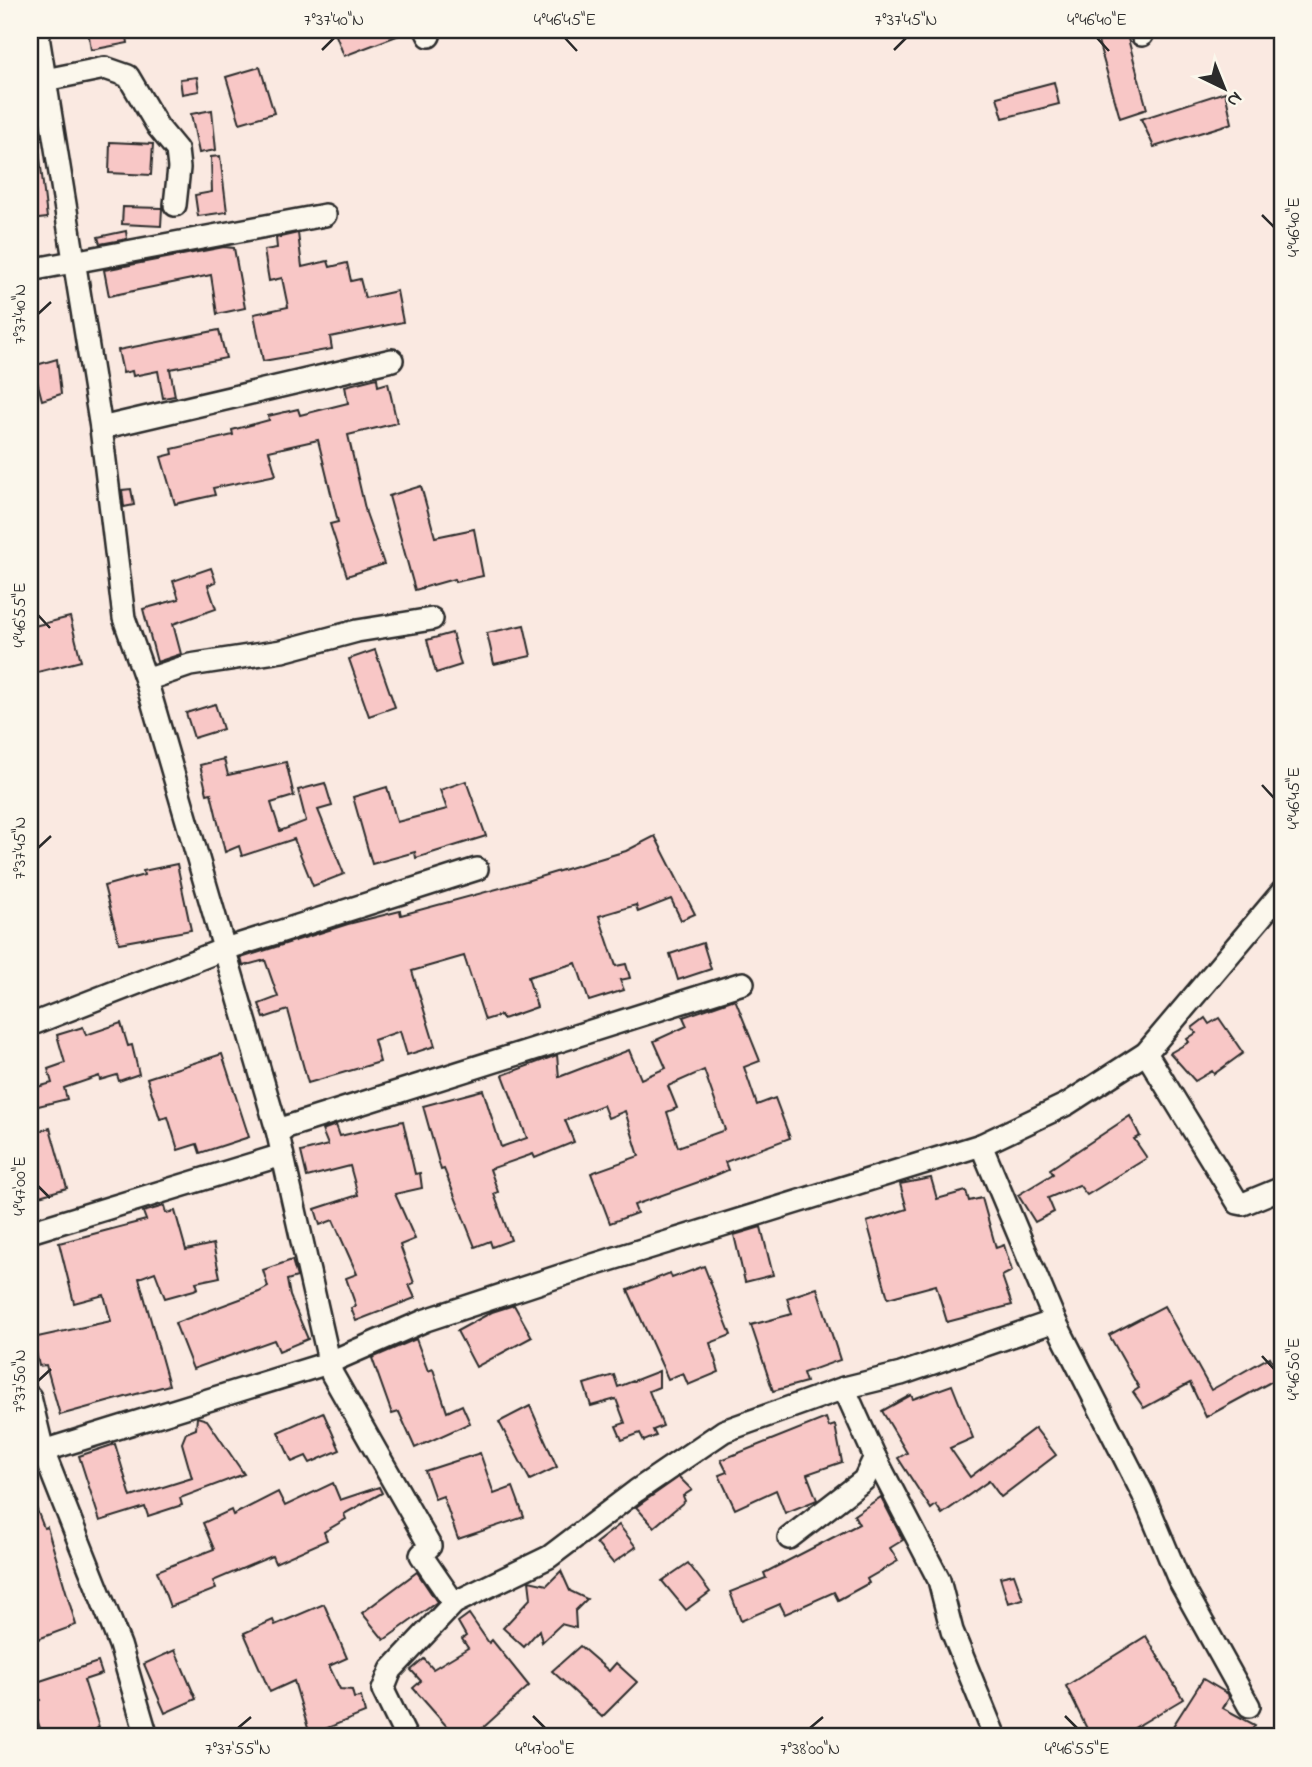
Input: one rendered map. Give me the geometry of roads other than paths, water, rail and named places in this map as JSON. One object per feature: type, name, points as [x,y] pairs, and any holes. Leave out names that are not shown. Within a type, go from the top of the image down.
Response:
[{"type":"street","points":[[37,30],[37,82],[73,264],[101,428],[124,618],[146,680],[222,950],[277,1129],[328,1363],[430,1546],[421,1555],[454,1603]]},
{"type":"street","points":[[37,82],[105,68],[128,76],[158,127],[177,150],[179,168],[175,205]]},
{"type":"street","points":[[30,270],[325,215]]},
{"type":"street","points":[[101,428],[392,360]]},
{"type":"street","points":[[146,680],[429,620]]},
{"type":"street","points":[[30,1025],[222,950],[477,869]]},
{"type":"street","points":[[43,1451],[328,1363],[439,1316],[981,1145],[1067,1104],[1146,1053],[1281,898]]},
{"type":"street","points":[[277,1129],[743,983]]},
{"type":"street","points":[[1146,1053],[1238,1203],[1243,1204],[1282,1188]]},
{"type":"street","points":[[981,1145],[1055,1321],[1143,1494],[1180,1580],[1249,1706]]},
{"type":"street","points":[[30,1232],[282,1155]]},
{"type":"street","points":[[406,1737],[383,1690],[391,1670],[454,1603],[550,1557],[636,1491],[724,1430],[844,1388],[901,1374],[1055,1321]]},
{"type":"street","points":[[844,1388],[875,1457],[939,1580],[952,1631],[995,1737]]},
{"type":"street","points":[[30,1397],[43,1451],[120,1645],[147,1737]]},
{"type":"street","points":[[789,1538],[864,1480],[875,1457]]}]
